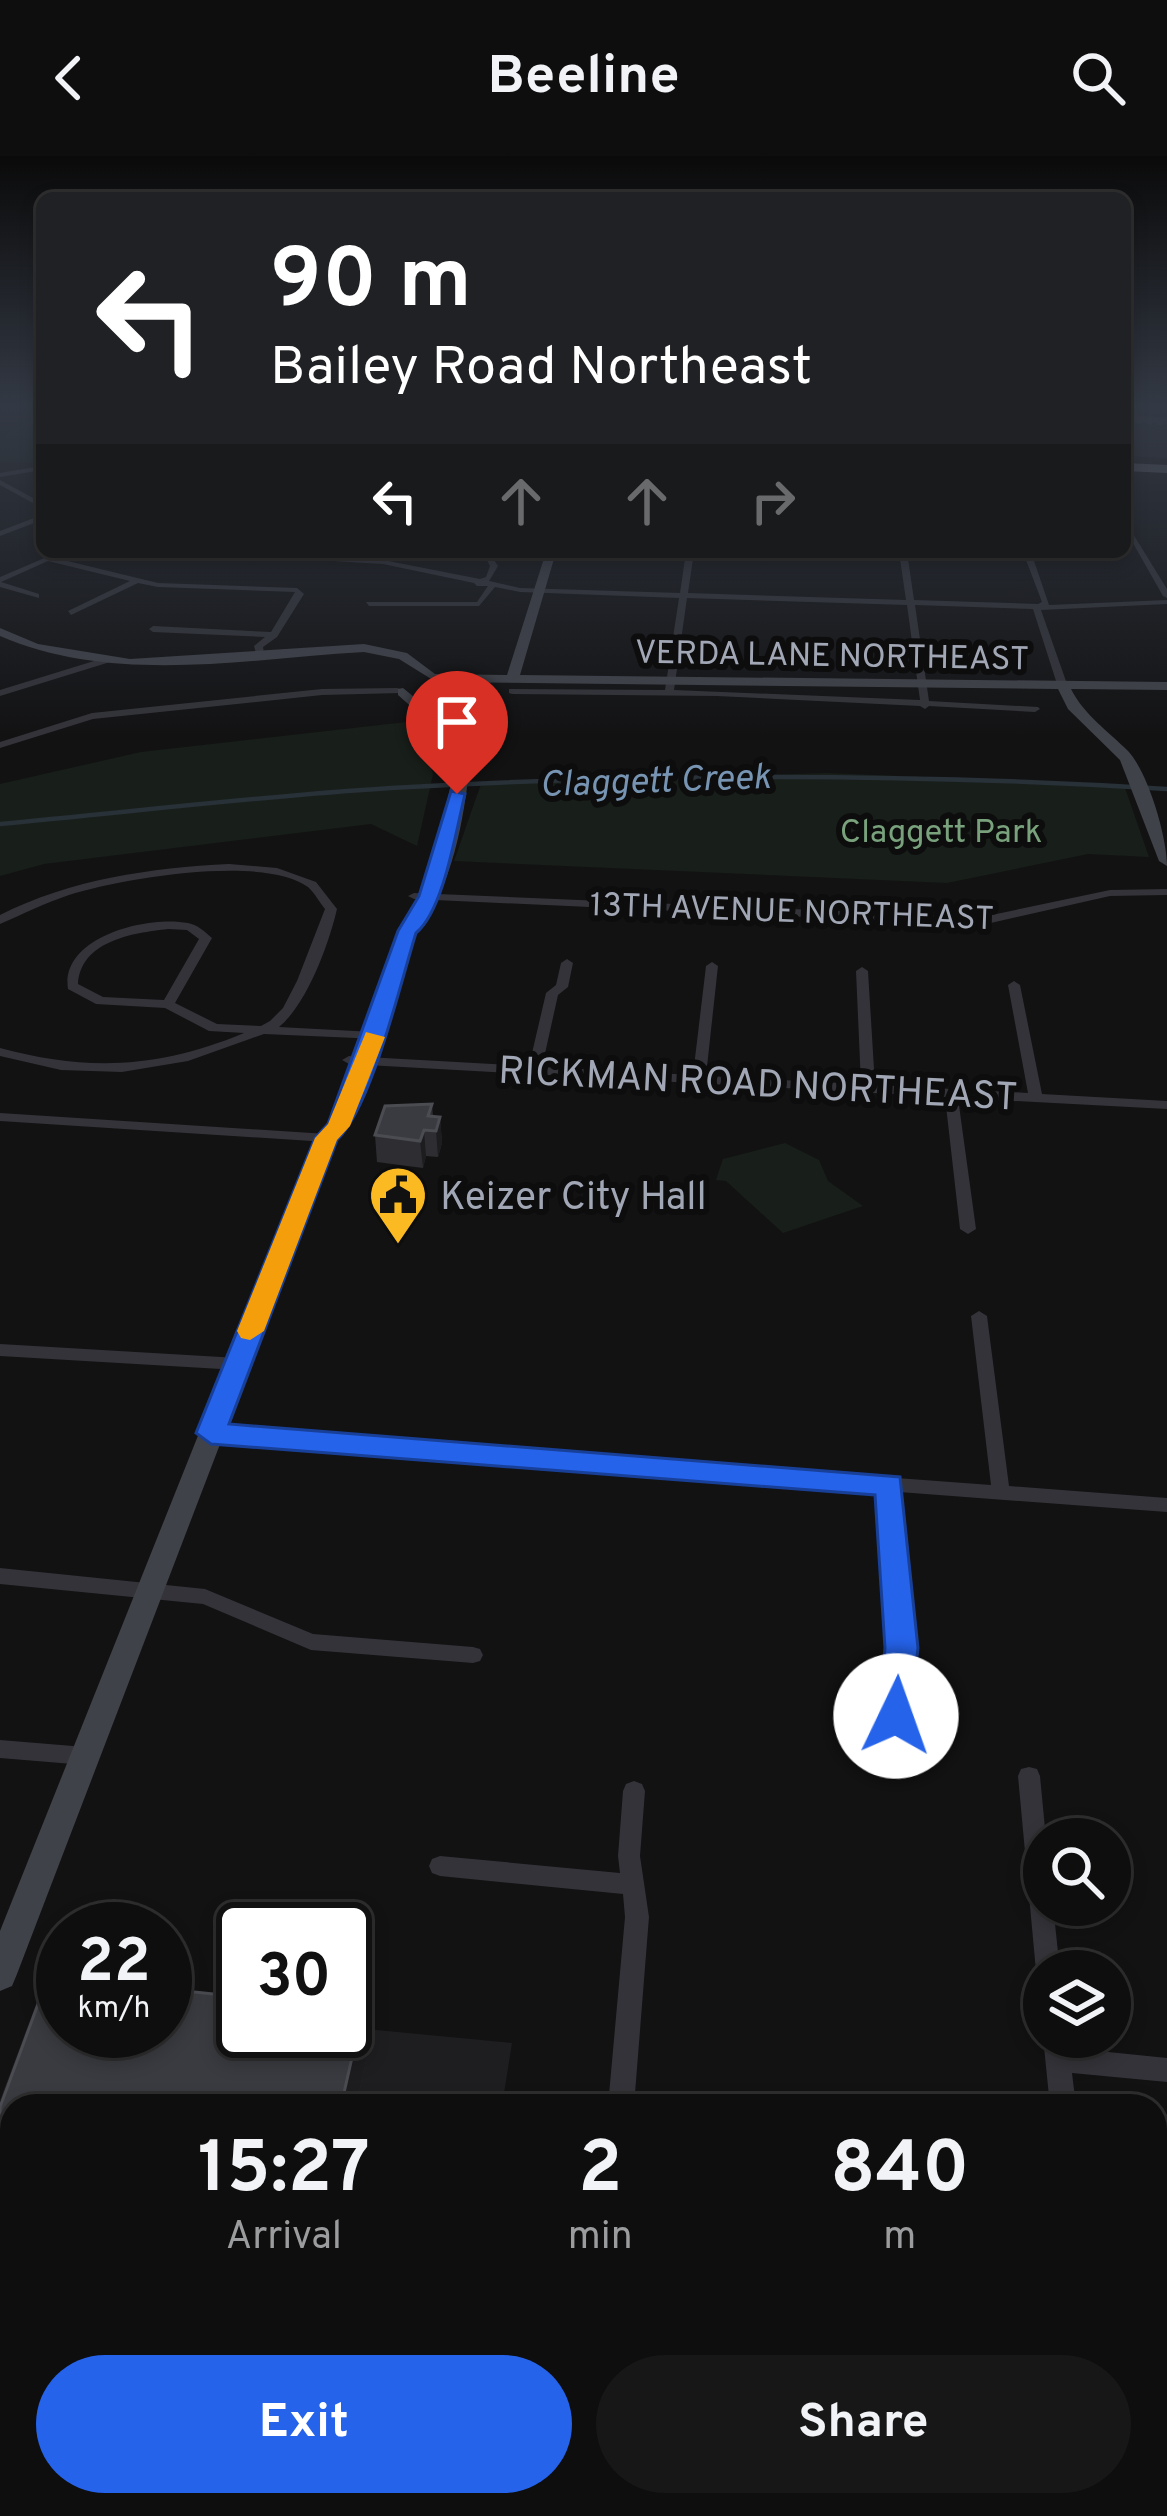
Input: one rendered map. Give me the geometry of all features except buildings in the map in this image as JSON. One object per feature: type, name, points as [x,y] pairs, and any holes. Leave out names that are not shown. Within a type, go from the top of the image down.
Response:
[{"type":"main road","points":[[513,690],[549,558]]},
{"type":"main road","points":[[0,632],[25,644],[107,661],[154,662],[335,647],[387,652],[410,659],[434,684],[425,700],[457,761],[418,922],[407,931],[388,984],[391,993],[366,1036],[338,1126],[327,1138],[85,1756],[7,1936],[0,1974]]},
{"type":"main road","points":[[387,652],[406,667],[399,685],[430,715]]},
{"type":"main road","name":"VERDA LANE NORTHEAST","points":[[399,685],[496,679],[513,690],[924,682],[1167,686]]},
{"type":"main road","points":[[1062,684],[1069,701],[1120,748],[1134,771],[1167,861]]},
{"type":"street","points":[[0,534],[36,519]]},
{"type":"street","points":[[305,558],[383,562],[491,587],[539,590],[1040,607],[1167,599],[1131,534]]},
{"type":"street","points":[[477,584],[489,578],[494,566],[488,558]]},
{"type":"street","points":[[689,558],[668,686],[1035,710]]},
{"type":"street","points":[[904,558],[925,706]]},
{"type":"street","points":[[1029,558],[1046,604],[1036,609],[1062,684]]},
{"type":"street","points":[[0,582],[48,559],[135,580],[297,590],[300,594],[274,635],[260,644],[260,653]]},
{"type":"street","points":[[71,613],[135,580]]},
{"type":"street","points":[[0,582],[36,596]]},
{"type":"street","points":[[369,604],[479,604],[491,587]]},
{"type":"street","points":[[153,629],[274,635]]},
{"type":"street","points":[[0,693],[107,661]]},
{"type":"street","points":[[0,745],[92,716],[399,685]]},
{"type":"street","points":[[0,920],[61,891],[247,866],[302,876],[324,892],[331,916],[283,1017],[260,1031],[186,1059],[137,1068],[62,1066],[0,1052]]},
{"type":"street","name":"13TH AVENUE NORTHEAST","points":[[421,896],[982,921],[1110,893],[1167,892]]},
{"type":"street","points":[[168,1004],[205,943],[202,934],[190,927],[154,926],[117,935],[86,952],[71,974],[72,986],[89,998],[168,1004],[207,1026],[366,1036]]},
{"type":"street","points":[[535,1070],[552,993],[562,987],[568,963]]},
{"type":"street","points":[[699,1078],[712,966]]},
{"type":"street","points":[[862,971],[868,1088]]},
{"type":"street","points":[[1014,985],[1036,1098]]},
{"type":"street","name":"RICKMAN ROAD NORTHEAST","points":[[357,1060],[1167,1105]]},
{"type":"street","points":[[951,1094],[968,1229]]},
{"type":"street","points":[[0,1117],[327,1138]]},
{"type":"street","points":[[979,1316],[1001,1494]]},
{"type":"street","points":[[0,1350],[238,1364]]},
{"type":"street","points":[[211,1433],[1167,1505]]},
{"type":"street","points":[[889,1485],[902,1648],[896,1716]]},
{"type":"street","points":[[0,1576],[206,1597],[311,1642],[473,1654]]},
{"type":"street","points":[[0,1749],[85,1756]]},
{"type":"street","points":[[1029,1776],[1046,1950]]},
{"type":"street","points":[[622,2094],[637,1917],[629,1856],[634,1791]]},
{"type":"street","points":[[440,1866],[634,1885]]},
{"type":"street","points":[[1057,2058],[1062,2094]]},
{"type":"street","points":[[1106,2058],[1167,2070]]},
{"type":"shaded area","points":[[36,2004],[36,2058],[192,2058],[192,2029],[216,2029],[216,2058],[372,2058],[372,2030],[512,2043],[504,2094],[2,2094]]},
{"type":"green space","points":[[415,721],[433,774],[417,846],[371,824],[44,864],[0,876],[0,784],[141,752]]},
{"type":"green space","name":"Claggett Park","points":[[826,773],[1124,785],[1149,857],[1088,854],[947,883],[454,861],[481,784]]},
{"type":"green space","points":[[785,1143],[819,1160],[828,1181],[863,1206],[783,1233],[726,1181],[716,1180],[723,1159]]},
{"type":"waterway","name":"Claggett Creek","points":[[0,824],[342,791],[585,780],[876,778],[1167,789]]},
{"type":"slow traffic","points":[[250,1331],[327,1138],[338,1126],[374,1037]]},
{"type":"place","name":"Keizer City Hall","points":[[398,1246]]},
{"type":"route","points":[[457,794],[444,852],[418,922],[407,931],[388,984],[391,993],[338,1126],[327,1138],[211,1433],[889,1485],[902,1648],[896,1673],[896,1716]]}]
